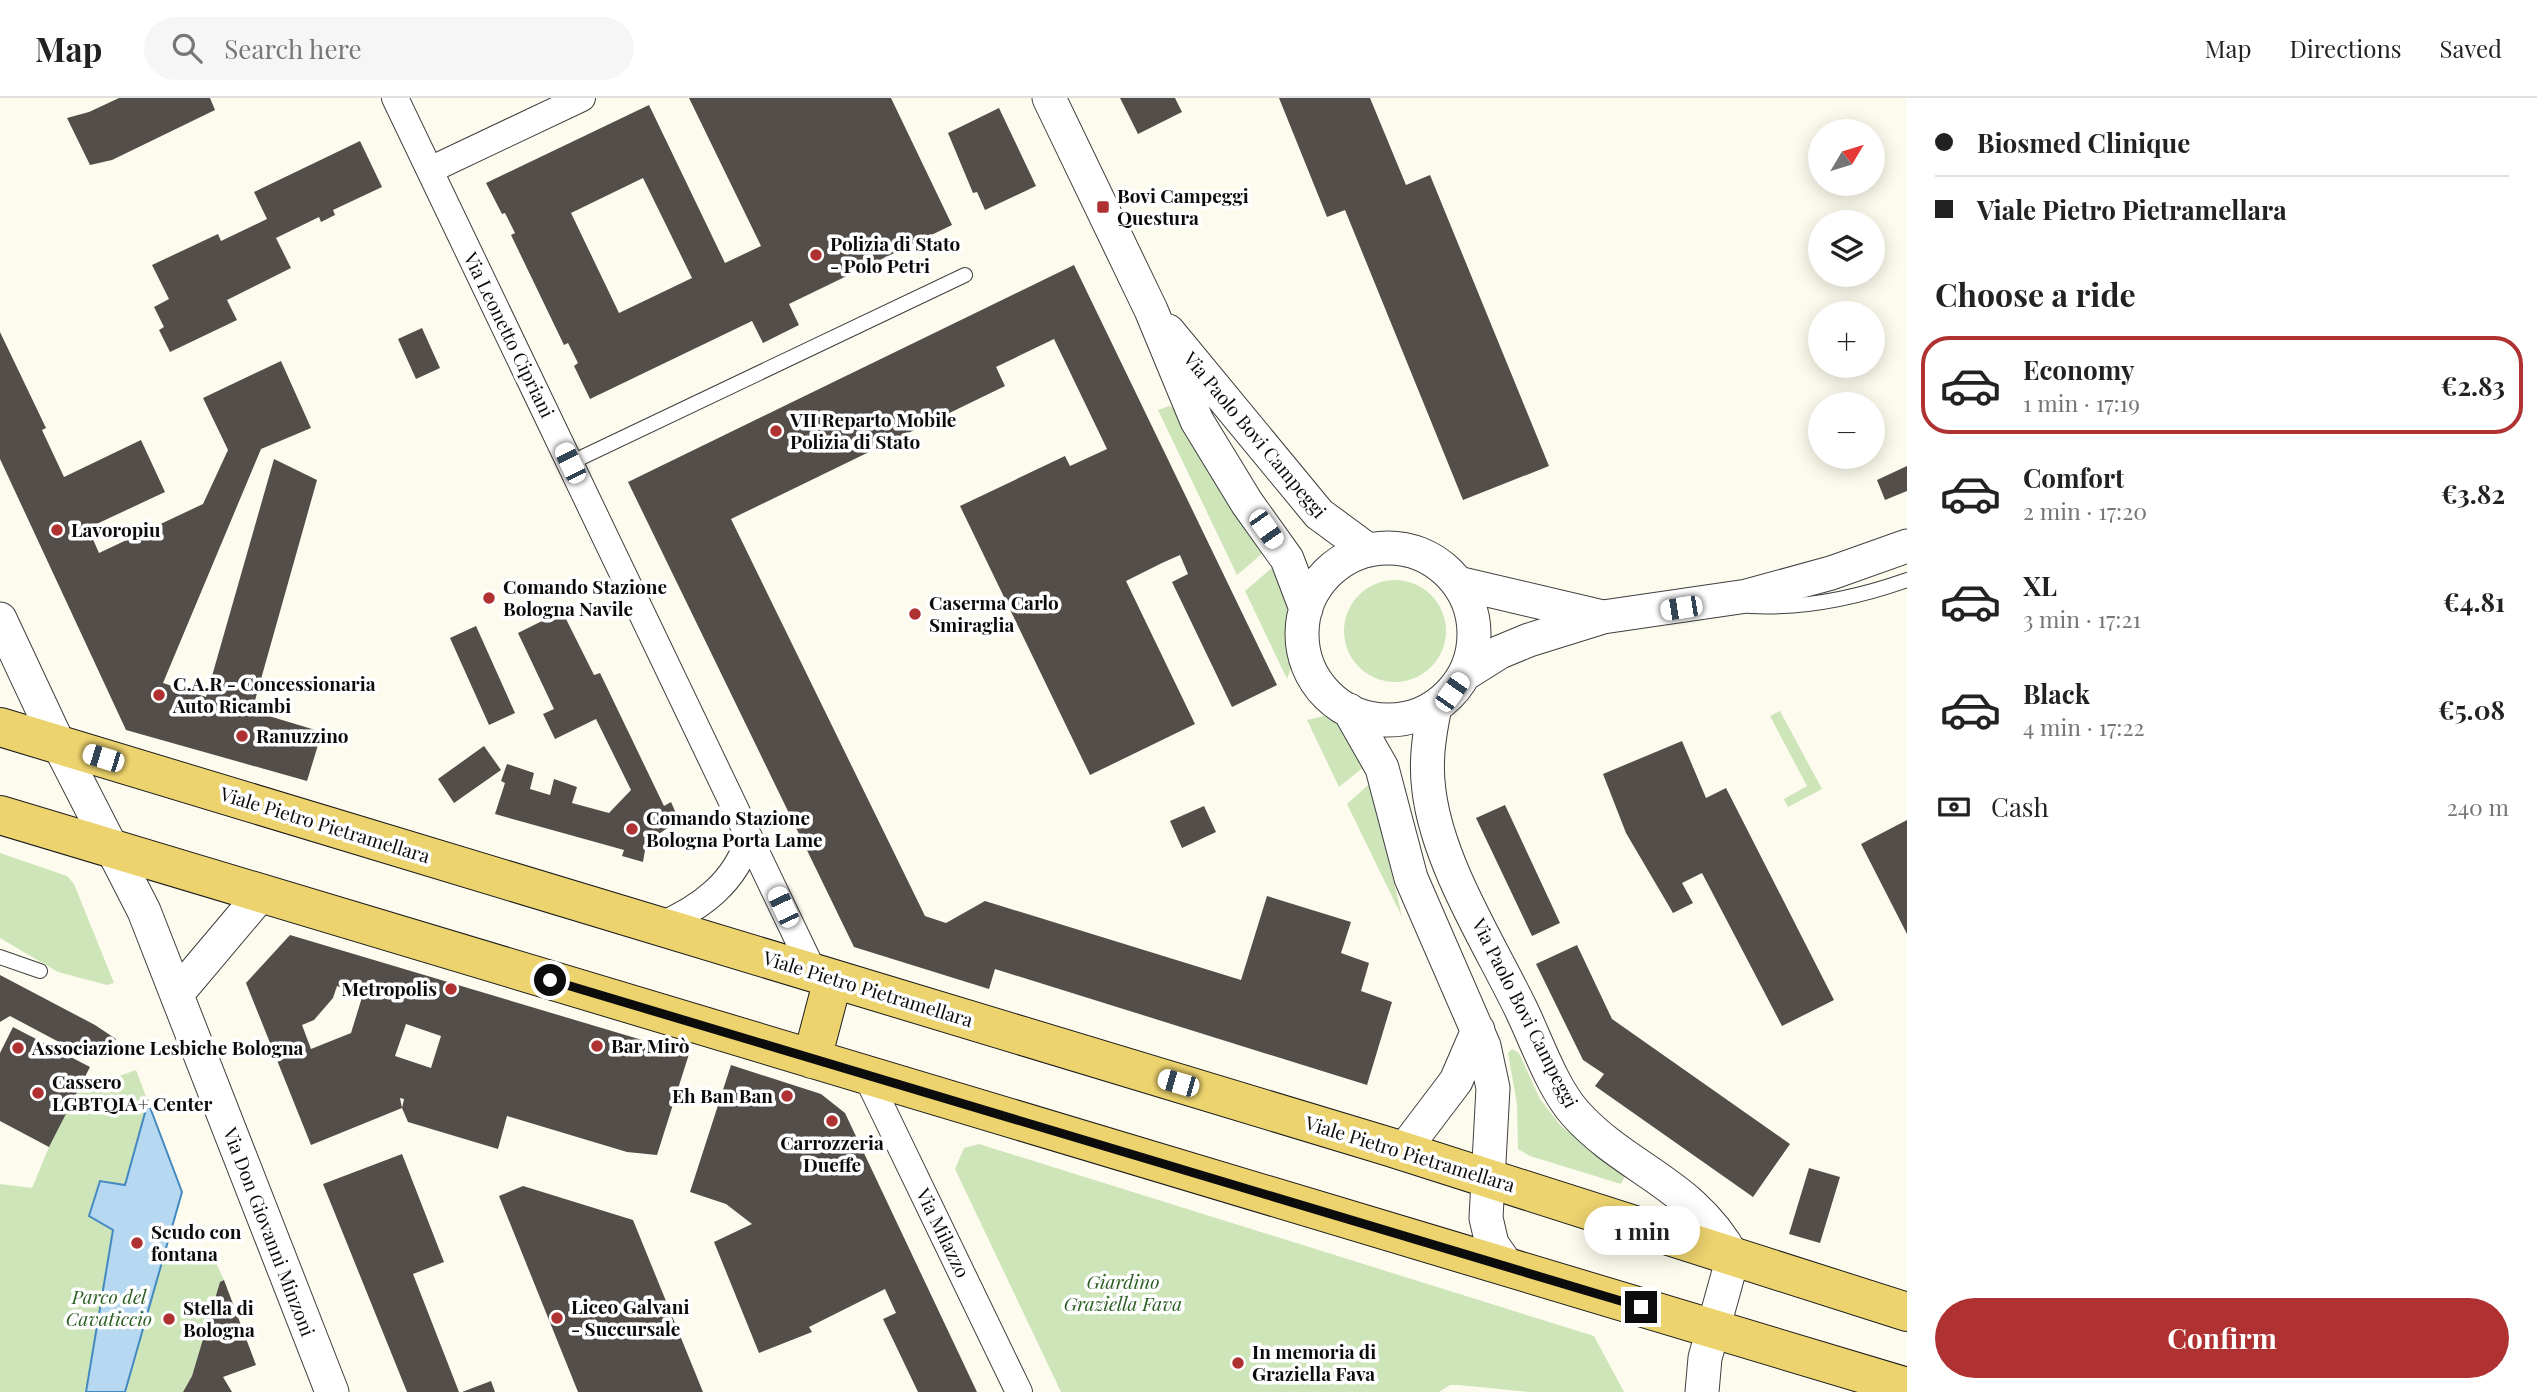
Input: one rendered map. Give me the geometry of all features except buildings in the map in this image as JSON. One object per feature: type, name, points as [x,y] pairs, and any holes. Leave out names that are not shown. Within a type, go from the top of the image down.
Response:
[{"type":"main road","name":"Viale Pietro Pietramellara","points":[[0,727],[1403,1151],[1907,1312]]},
{"type":"main road","points":[[0,815],[1907,1387]]},
{"type":"main road","points":[[812,1059],[824,976]]},
{"type":"street","name":"Via Leonetto Cipriani","points":[[395,98],[749,837],[824,976]]},
{"type":"street","points":[[430,170],[582,98]]},
{"type":"street","name":"Via Paolo Bovi Campeggi","points":[[1049,98],[1151,310],[1197,421],[1234,483],[1287,559],[1306,609]]},
{"type":"street","name":"Via Paolo Bovi Campeggi","points":[[1151,310],[1318,514],[1368,550]]},
{"type":"street","points":[[1465,674],[1500,652],[1603,617],[1707,604],[1800,583],[1907,547]]},
{"type":"street","points":[[1393,548],[1418,553],[1440,565],[1458,583],[1469,604],[1474,627],[1473,652],[1465,674],[1452,692],[1435,706],[1415,716],[1393,720],[1370,718],[1349,710],[1329,696],[1314,678],[1304,644],[1306,609],[1315,589],[1329,571],[1347,558],[1368,550],[1393,548]]},
{"type":"street","points":[[1458,583],[1603,617]]},
{"type":"street","name":"Via Don Giovanni Minzoni","points":[[0,619],[59,745],[140,903],[332,1392]]},
{"type":"street","name":"Via Paolo Bovi Campeggi","points":[[1435,706],[1427,747],[1429,792],[1439,832],[1474,914],[1550,1070],[1573,1111],[1606,1141],[1703,1212],[1734,1257]]},
{"type":"street","points":[[1349,710],[1382,768],[1411,878],[1478,1030],[1493,1088],[1486,1219],[1492,1244],[1508,1267]]},
{"type":"street","points":[[659,926],[705,902],[743,858],[749,837]]},
{"type":"street","points":[[177,994],[262,893]]},
{"type":"street","points":[[1403,1151],[1456,1081],[1478,1030]]},
{"type":"street","name":"Via Milazzo","points":[[866,1075],[1019,1392]]},
{"type":"street","points":[[1702,1392],[1705,1358],[1734,1257]]},
{"type":"lane","points":[[570,463],[965,275]]},
{"type":"lane","points":[[1707,604],[1774,607],[1814,604],[1863,594],[1907,580]]},
{"type":"lane","points":[[0,957],[40,971]]},
{"type":"green space","points":[[1169,406],[1177,410],[1264,552],[1237,575],[1158,410]]},
{"type":"green space","points":[[1274,566],[1288,604],[1285,634],[1291,668],[1287,679],[1245,591]]},
{"type":"green space","points":[[1395,580],[1415,583],[1438,602],[1443,611],[1446,631],[1443,651],[1424,674],[1415,679],[1395,682],[1375,679],[1352,660],[1347,651],[1344,631],[1347,611],[1366,588],[1375,583]]},
{"type":"green space","points":[[1780,711],[1822,789],[1788,807],[1784,799],[1807,786],[1770,716]]},
{"type":"green space","points":[[1331,717],[1344,727],[1370,762],[1339,787],[1307,720]]},
{"type":"green space","points":[[1376,778],[1383,835],[1402,917],[1347,804]]},
{"type":"green space","points":[[0,853],[67,876],[74,884],[114,983],[107,985],[58,972],[0,938]]},
{"type":"green space","points":[[1512,1049],[1519,1053],[1540,1099],[1560,1125],[1625,1176],[1621,1184],[1530,1156],[1518,1149],[1517,1104],[1508,1053]]},
{"type":"green space","name":"Parco del Cavaticcio","points":[[136,1070],[182,1192],[167,1247],[216,1263],[224,1280],[220,1282],[192,1376],[183,1392],[0,1392],[0,1184],[32,1188],[49,1147],[83,1080],[100,1083]]},
{"type":"green space","name":"Giardino Graziella Fava","points":[[979,1144],[1594,1336],[1624,1392],[1529,1392],[1450,1385],[1439,1392],[1061,1392],[955,1169],[964,1148]]},
{"type":"water","points":[[148,1102],[182,1192],[125,1392],[86,1392],[113,1230],[89,1216],[100,1181],[125,1185]]},
{"type":"place","name":"Bovi Campeggi Questura","points":[[1103,207]]},
{"type":"place","name":"Polizia di Stato - Polo Petri","points":[[816,255]]},
{"type":"place","name":"VII Reparto Mobile Polizia di Stato","points":[[776,431]]},
{"type":"place","name":"Lavoropiu","points":[[57,530]]},
{"type":"place","name":"Comando Stazione Bologna Navile","points":[[489,598]]},
{"type":"place","name":"Caserma Carlo Smiraglia","points":[[915,614]]},
{"type":"place","name":"C.A.R - Concessionaria Auto Ricambi","points":[[159,695]]},
{"type":"place","name":"Ranuzzino","points":[[242,736]]},
{"type":"place","name":"Comando Stazione Bologna Porta Lame","points":[[632,829]]},
{"type":"place","name":"Metropolis","points":[[451,989]]},
{"type":"place","name":"Bar Mirò","points":[[597,1046]]},
{"type":"place","name":"Associazione Lesbiche Bologna","points":[[18,1048]]},
{"type":"place","name":"Cassero LGBTQIA+ Center","points":[[38,1093]]},
{"type":"place","name":"Eh Ban Ban","points":[[787,1096]]},
{"type":"place","name":"Carrozzeria Dueffe","points":[[832,1121]]},
{"type":"place","name":"Scudo con fontana","points":[[137,1243]]},
{"type":"place","name":"Liceo Galvani - Succursale","points":[[557,1318]]},
{"type":"place","name":"Stella di Bologna","points":[[169,1319]]},
{"type":"place","name":"In memoria di Graziella Fava","points":[[1238,1363]]},
{"type":"route","points":[[550,980],[1641,1307]]}]
